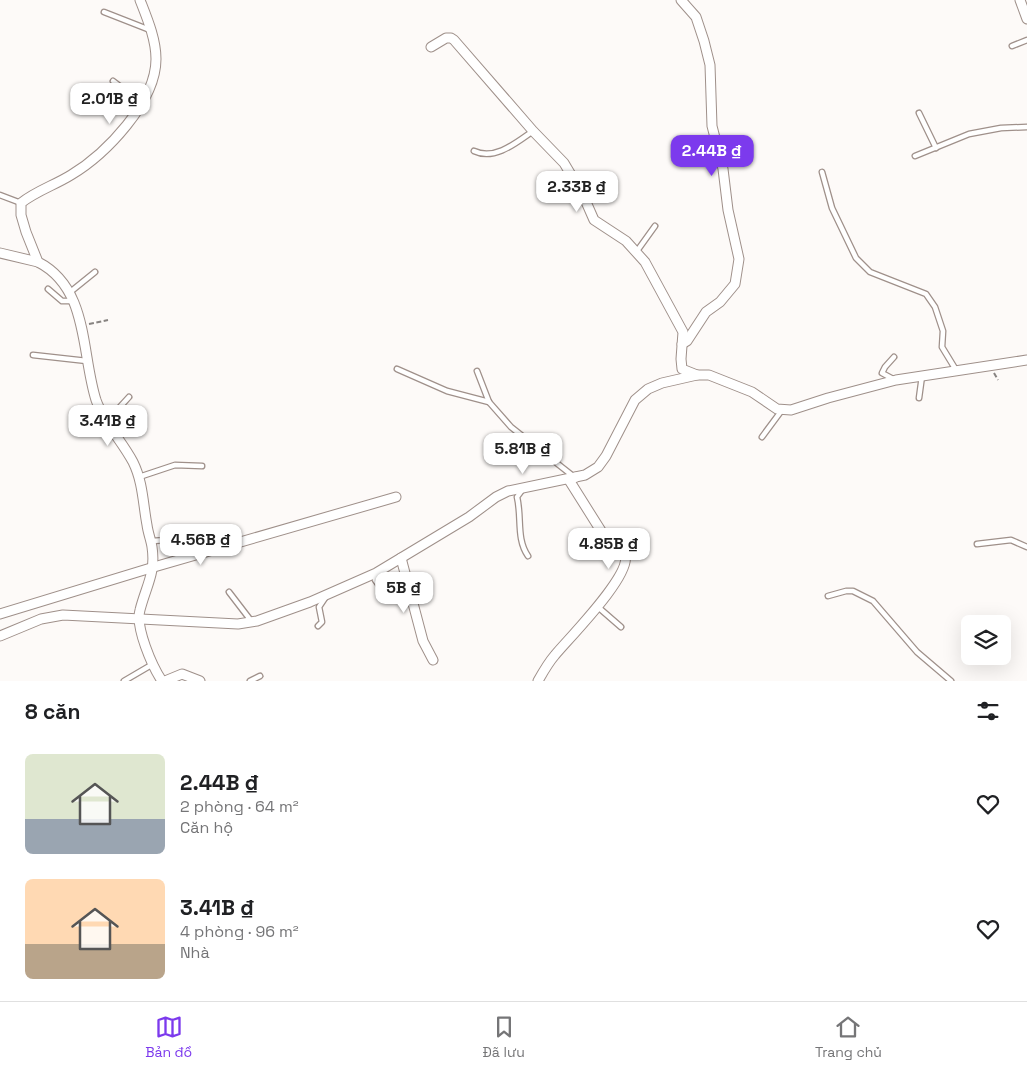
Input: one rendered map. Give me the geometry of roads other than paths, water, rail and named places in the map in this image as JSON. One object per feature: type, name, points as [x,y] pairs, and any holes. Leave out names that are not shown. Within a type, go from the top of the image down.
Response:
[{"type":"street","points":[[38,262],[21,208],[84,166],[113,140],[142,103],[151,83],[156,60],[151,31],[140,0]]},
{"type":"street","points":[[681,0],[696,17],[710,65],[712,126],[723,169],[728,210],[739,259],[735,284],[720,302],[706,312],[687,341],[682,344]]},
{"type":"street","points":[[1020,0],[1027,19]]},
{"type":"street","points":[[431,47],[446,38],[454,40],[571,172],[594,220],[626,241],[637,251],[683,332],[682,369],[697,375]]},
{"type":"street","points":[[0,253],[38,262],[54,272],[72,297],[82,326],[96,400],[132,461],[139,477],[147,528],[152,541],[154,567],[138,617],[147,652],[164,681],[182,674],[200,681]]},
{"type":"street","points":[[0,636],[53,616],[138,617],[238,624],[252,622],[328,595],[376,573],[469,517],[496,496],[526,486],[590,472],[602,462],[624,417],[640,394],[662,383],[697,375],[710,375],[752,392],[777,409],[782,410],[798,408],[896,380],[1027,360]]},
{"type":"street","points":[[538,681],[555,655],[598,607],[625,564],[626,558],[608,542],[574,490],[569,480],[576,476]]},
{"type":"street","points":[[0,614],[396,497]]},
{"type":"street","points":[[401,558],[423,641],[433,660]]},
{"type":"lane","points":[[104,12],[151,31]]},
{"type":"lane","points":[[1012,46],[1027,40]]},
{"type":"lane","points":[[113,81],[142,103]]},
{"type":"lane","points":[[919,113],[936,148]]},
{"type":"lane","points":[[915,156],[969,134],[1001,128],[1020,129],[1027,127]]},
{"type":"lane","points":[[474,151],[484,154],[499,151],[533,131]]},
{"type":"lane","points":[[822,172],[832,208],[856,258],[870,272],[926,294],[935,307],[943,332],[942,347],[956,370]]},
{"type":"lane","points":[[0,196],[21,208]]},
{"type":"lane","points":[[637,251],[655,226]]},
{"type":"lane","points":[[48,290],[62,301],[72,297],[95,272]]},
{"type":"lane","points":[[33,355],[89,361]]},
{"type":"lane","points":[[894,356],[882,373],[896,380]]},
{"type":"lane","points":[[397,369],[447,391],[489,402]]},
{"type":"lane","points":[[477,371],[489,402],[511,427],[576,476]]},
{"type":"lane","points":[[919,398],[922,376]]},
{"type":"lane","points":[[107,421],[129,398]]},
{"type":"lane","points":[[762,437],[782,410]]},
{"type":"lane","points":[[139,477],[175,466],[202,466]]},
{"type":"lane","points":[[526,486],[517,497],[521,515],[520,540],[528,556]]},
{"type":"lane","points":[[152,541],[182,539]]},
{"type":"lane","points":[[977,544],[1011,540],[1027,547]]},
{"type":"lane","points":[[376,573],[374,580],[385,594]]},
{"type":"lane","points":[[828,596],[846,590],[853,591],[873,601],[917,652],[950,681]]},
{"type":"lane","points":[[229,592],[252,622]]},
{"type":"lane","points":[[318,626],[322,622],[319,606],[328,595]]},
{"type":"lane","points":[[598,607],[621,627]]},
{"type":"lane","points":[[124,681],[153,664]]},
{"type":"lane","points":[[250,681],[260,676]]}]
